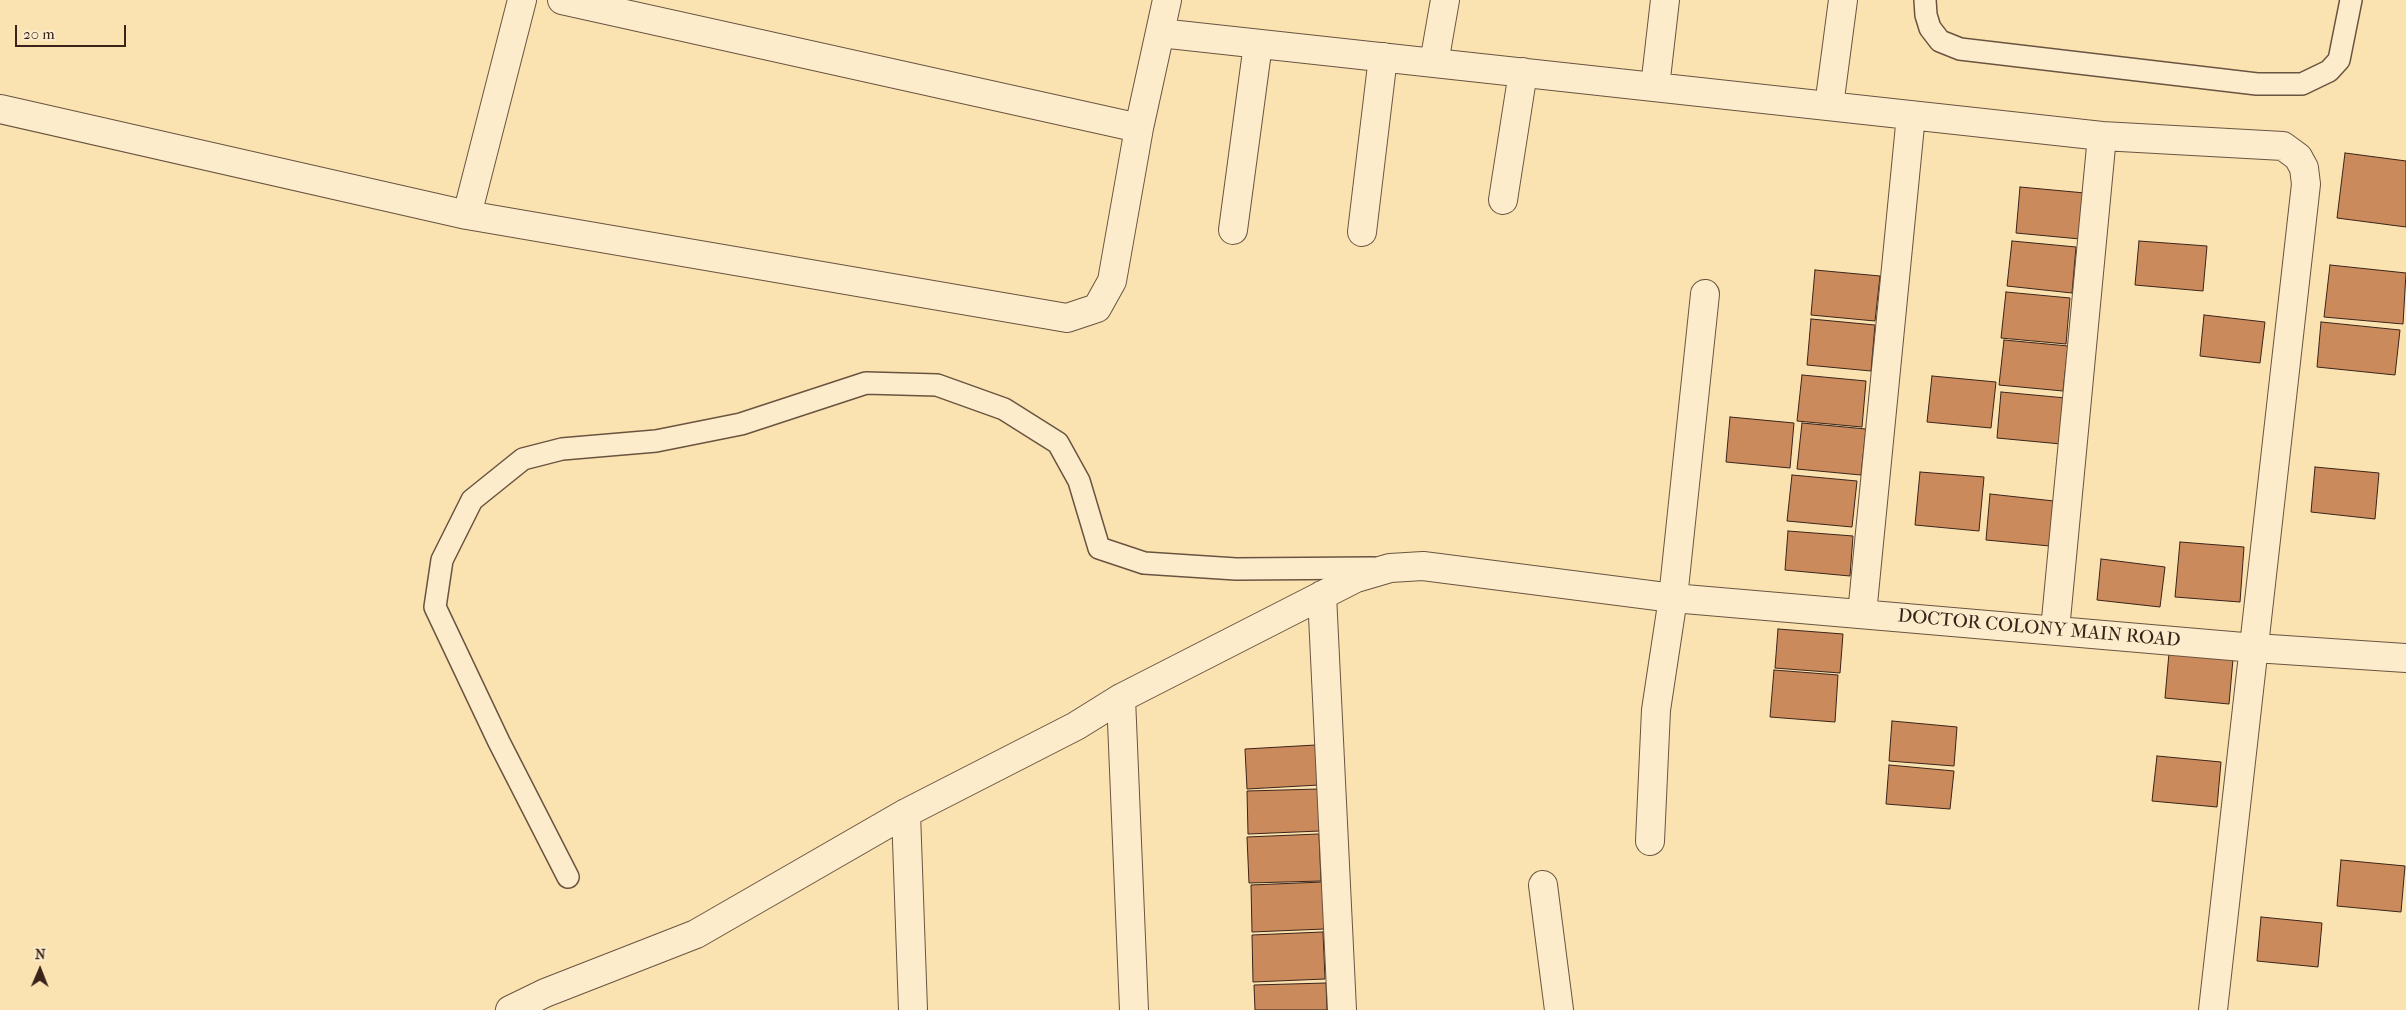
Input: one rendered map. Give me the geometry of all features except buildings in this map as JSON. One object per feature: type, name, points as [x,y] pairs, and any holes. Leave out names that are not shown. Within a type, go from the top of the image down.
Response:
[{"type":"street","points":[[467,215],[522,0]]},
{"type":"street","points":[[562,0],[1139,128]]},
{"type":"street","points":[[0,109],[467,215],[1067,318],[1098,308],[1112,281],[1139,128],[1167,0]]},
{"type":"street","points":[[1434,63],[1445,0]]},
{"type":"street","points":[[1655,87],[1665,0]]},
{"type":"street","points":[[1829,106],[1843,0]]},
{"type":"street","points":[[1160,33],[2102,136],[2283,146],[2298,157],[2304,168],[2306,184],[2213,1010]]},
{"type":"street","points":[[1233,230],[1258,44]]},
{"type":"street","points":[[1362,232],[1383,57]]},
{"type":"street","points":[[1503,200],[1523,72]]},
{"type":"street","points":[[1862,614],[1911,115]]},
{"type":"street","points":[[2055,630],[2102,136]]},
{"type":"street","points":[[1650,841],[1656,710],[1673,598],[1705,294]]},
{"type":"street","name":"DOCTOR COLONY MAIN ROAD","points":[[510,1010],[545,993],[696,934],[906,813],[1076,726],[1121,698],[1356,578],[1390,568],[1423,566],[1673,598],[2255,648],[2406,658]]},
{"type":"street","points":[[1322,595],[1342,1010]]},
{"type":"street","points":[[1121,698],[1134,1010]]},
{"type":"street","points":[[906,813],[913,1010]]},
{"type":"street","points":[[1543,885],[1559,1010]]},
{"type":"lane","points":[[1925,0],[1926,15],[1930,28],[1940,41],[1960,49],[2258,84],[2302,84],[2329,71],[2339,60],[2351,0]]},
{"type":"lane","points":[[568,877],[499,742],[434,607],[442,560],[472,500],[523,459],[562,449],[656,441],[741,424],[866,383],[938,385],[1004,409],[1058,443],[1079,481],[1099,548],[1144,563],[1154,564],[1236,569],[1390,568]]}]
